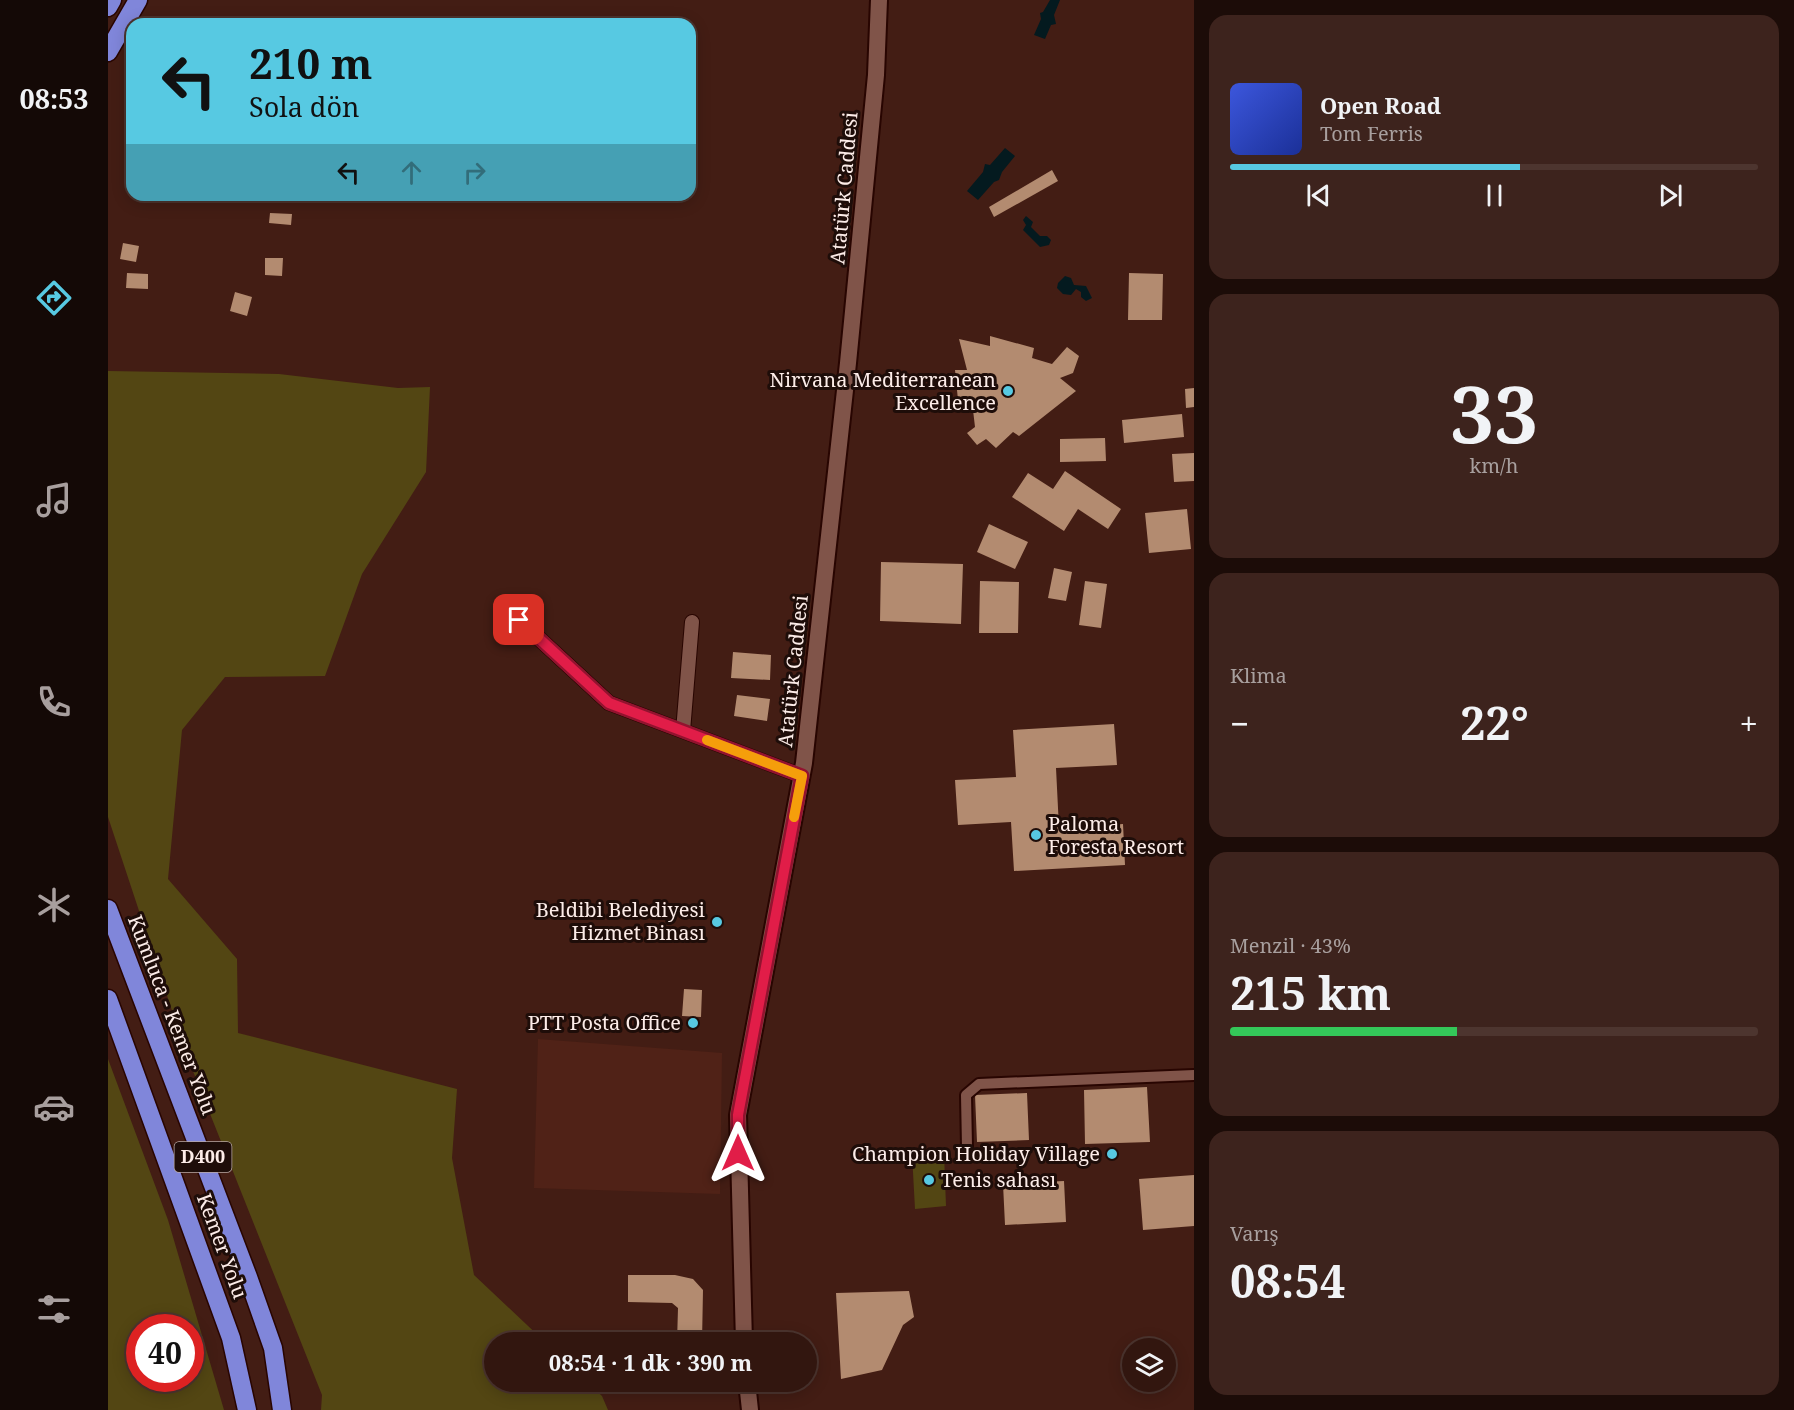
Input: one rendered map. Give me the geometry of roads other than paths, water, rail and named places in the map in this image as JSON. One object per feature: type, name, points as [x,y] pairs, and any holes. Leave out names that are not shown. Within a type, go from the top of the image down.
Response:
[{"type":"highway","points":[[108,7],[112,0]]},
{"type":"highway","points":[[128,18],[138,0]]},
{"type":"highway","points":[[108,52],[126,21]]},
{"type":"highway","name":"Kumluca - Kemer Yolu","points":[[108,909],[248,1276],[273,1348],[282,1410]]},
{"type":"highway","name":"Kemer Yolu","points":[[108,999],[231,1338],[247,1410]]},
{"type":"street","name":"Atatürk Caddesi","points":[[744,1332],[738,1115],[802,776],[847,373],[876,75],[879,0]]},
{"type":"street","points":[[519,620],[609,703],[802,776]]},
{"type":"street","points":[[682,731],[692,622]]},
{"type":"street","points":[[967,1147],[966,1095],[979,1084],[1194,1075]]},
{"type":"street","points":[[748,1392],[750,1410]]},
{"type":"water","points":[[1050,0],[1060,0],[1054,15],[1056,24],[1051,25],[1045,39],[1034,35],[1041,19],[1040,13]]},
{"type":"water","points":[[1005,148],[1015,156],[1002,172],[999,180],[994,182],[978,200],[967,191],[983,172],[985,164],[990,165]]},
{"type":"water","points":[[1026,216],[1033,222],[1031,227],[1040,236],[1047,236],[1051,240],[1049,245],[1040,247],[1023,230],[1026,225],[1023,220]]},
{"type":"water","points":[[1065,276],[1071,278],[1074,285],[1086,286],[1092,298],[1086,301],[1081,297],[1081,292],[1076,289],[1071,295],[1063,294],[1057,288],[1058,283]]},
{"type":"place","name":"Nirvana Mediterranean Excellence","points":[[1008,391]]},
{"type":"place","name":"Paloma Foresta Resort","points":[[1036,835]]},
{"type":"place","name":"Beldibi Belediyesi Hizmet Binası","points":[[717,922]]},
{"type":"place","name":"PTT Posta Office","points":[[693,1023]]},
{"type":"place","name":"Champion Holiday Village","points":[[1112,1154]]},
{"type":"place","name":"Tenis sahası","points":[[929,1180]]}]
